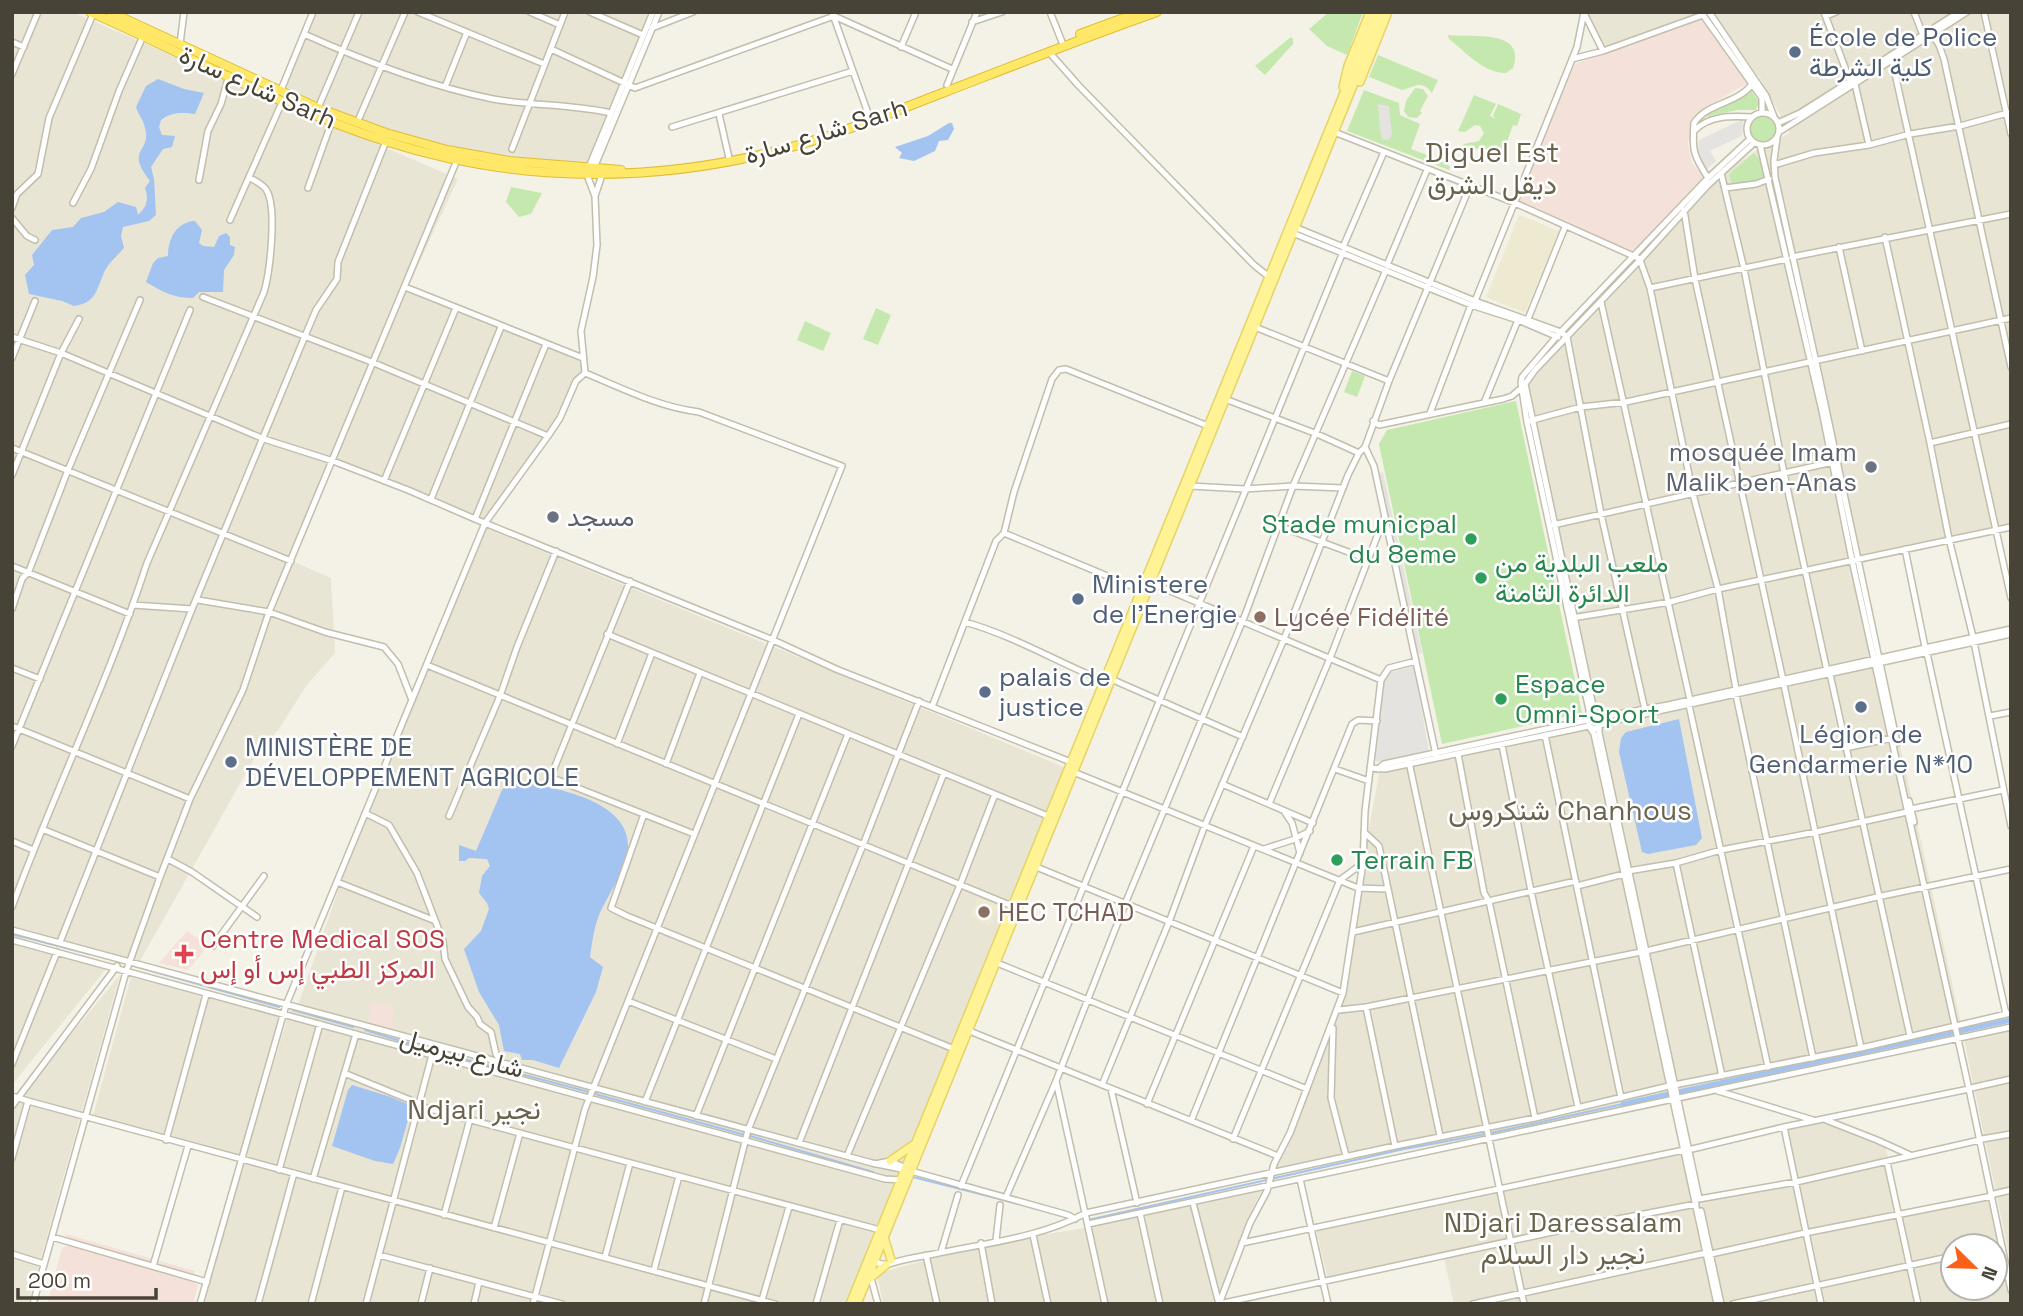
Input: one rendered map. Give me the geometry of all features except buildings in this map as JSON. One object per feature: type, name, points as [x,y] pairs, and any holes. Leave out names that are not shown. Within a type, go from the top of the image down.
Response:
[{"type":"highway","name":"شارع سارة Sarh","points":[[110,12],[318,108],[357,123],[416,142],[478,156],[590,170],[602,176],[706,166],[802,144],[870,121],[1157,12]]},
{"type":"highway","name":"شارع سارة Sarh","points":[[91,13],[332,121],[386,141],[457,160],[510,170],[623,170],[677,167],[729,158],[802,140],[1140,12]]},
{"type":"main road","points":[[1317,167],[1334,132],[1346,96],[1348,66],[1370,12]]},
{"type":"main road","points":[[850,1304],[882,1234],[966,1029],[1048,816],[1190,486],[1255,327],[1377,12]]},
{"type":"main road","points":[[1346,96],[1358,86],[1386,12]]},
{"type":"main road","points":[[1360,60],[1386,12]]},
{"type":"main road","points":[[1107,680],[1268,276],[1291,229]]},
{"type":"main road","points":[[868,1280],[891,1262],[882,1234],[897,1180],[907,1170],[954,1049],[997,963],[1070,768]]},
{"type":"main road","points":[[890,1161],[916,1142]]},
{"type":"main road","points":[[857,1304],[868,1280],[872,1257]]},
{"type":"street","points":[[12,74],[38,12]]},
{"type":"street","points":[[180,44],[184,12]]},
{"type":"street","points":[[281,90],[313,12]]},
{"type":"street","points":[[318,108],[359,12]]},
{"type":"street","points":[[357,123],[405,12]]},
{"type":"street","points":[[418,12],[544,64]]},
{"type":"street","points":[[530,12],[560,25]]},
{"type":"street","points":[[512,149],[565,12]]},
{"type":"street","points":[[590,12],[643,35]]},
{"type":"street","points":[[201,1304],[284,1010],[337,881],[485,523],[560,418],[576,381],[584,373],[581,331],[597,245],[595,196],[590,170],[653,12]]},
{"type":"street","points":[[590,170],[659,12]]},
{"type":"street","points":[[652,27],[693,12]]},
{"type":"street","points":[[844,20],[848,12]]},
{"type":"street","points":[[901,47],[916,12]]},
{"type":"street","points":[[947,85],[977,12]]},
{"type":"street","points":[[972,22],[1002,12]]},
{"type":"street","points":[[1050,12],[1062,42]]},
{"type":"street","points":[[1836,12],[1825,14],[1852,82],[1869,145]]},
{"type":"street","points":[[1914,12],[1924,37]]},
{"type":"street","points":[[1931,33],[1959,12]]},
{"type":"street","points":[[1694,131],[1699,125],[1711,120],[1735,116],[1752,117],[1762,113],[1776,120],[1800,113],[1967,12]]},
{"type":"street","points":[[1984,12],[2011,134]]},
{"type":"street","points":[[12,208],[17,194],[37,174],[49,118],[91,13]]},
{"type":"street","points":[[1584,13],[1603,51]]},
{"type":"street","points":[[1430,413],[1572,59],[1584,13]]},
{"type":"street","points":[[1572,59],[1603,51],[1707,13]]},
{"type":"street","points":[[1707,13],[1762,98],[1762,113]]},
{"type":"street","points":[[1707,13],[1762,89],[1776,120],[1778,135],[1775,177],[1789,258]]},
{"type":"street","points":[[551,50],[626,85],[639,87],[833,14],[952,69]]},
{"type":"street","points":[[833,14],[869,116]]},
{"type":"street","points":[[445,86],[467,32]]},
{"type":"street","points":[[1931,33],[1944,59],[2011,367]]},
{"type":"street","points":[[304,34],[382,66],[492,99],[611,113]]},
{"type":"street","points":[[73,204],[91,169],[143,36]]},
{"type":"street","points":[[1529,421],[1525,384],[1530,376],[1601,302],[1708,178],[1755,142],[1770,144],[1778,135],[1852,82],[1892,60],[1924,37]]},
{"type":"street","points":[[12,42],[24,47]]},
{"type":"street","points":[[1049,52],[1244,255],[1268,276]]},
{"type":"street","points":[[1892,60],[2011,598]]},
{"type":"street","points":[[672,127],[853,71]]},
{"type":"street","points":[[200,180],[208,131],[221,104],[229,75]]},
{"type":"street","points":[[1708,178],[1694,156],[1694,123],[1702,114],[1737,97],[1752,84]]},
{"type":"street","points":[[230,220],[284,100]]},
{"type":"street","points":[[1774,165],[1814,153],[1869,145],[2008,113]]},
{"type":"street","points":[[719,114],[729,158]]},
{"type":"street","points":[[1752,117],[1747,130],[1755,142],[1769,178],[1789,258],[1854,559]]},
{"type":"street","points":[[308,188],[332,121]]},
{"type":"street","points":[[1334,132],[1515,203],[1638,258],[1650,288],[1693,494],[1718,589],[1736,692],[1813,1058]]},
{"type":"street","points":[[60,942],[192,609],[198,600],[222,535],[305,336],[316,310],[335,283],[338,262],[386,141]]},
{"type":"street","points":[[1719,1304],[1626,872],[1594,734],[1588,723],[1588,709],[1571,619],[1521,388],[1522,377],[1559,334],[1755,142]]},
{"type":"street","points":[[961,1186],[1384,152]]},
{"type":"street","points":[[33,1304],[129,963],[160,877],[190,799],[243,690],[269,612],[457,160]]},
{"type":"street","points":[[1006,1197],[1056,1081],[1125,904],[1242,621],[1293,486],[1427,170]]},
{"type":"street","points":[[1721,173],[1744,269],[1784,473],[1910,1036]]},
{"type":"street","points":[[595,196],[602,176]]},
{"type":"street","points":[[12,907],[130,614],[147,563],[264,292],[270,270],[271,205],[266,189],[250,178]]},
{"type":"street","points":[[1725,188],[1756,184],[1769,178]]},
{"type":"street","points":[[1102,1085],[1169,922],[1205,825],[1284,639],[1343,488],[1359,453],[1365,447],[1389,381],[1470,186]]},
{"type":"street","points":[[1684,210],[1695,279],[1762,579],[1861,1048]]},
{"type":"street","points":[[1650,288],[1885,237],[2011,214]]},
{"type":"street","points":[[12,218],[35,240]]},
{"type":"street","points":[[1528,319],[1565,227]]},
{"type":"street","points":[[1291,229],[1473,303],[1559,334]]},
{"type":"street","points":[[1885,237],[1949,539],[1974,640],[2011,826]]},
{"type":"street","points":[[1839,247],[1862,351]]},
{"type":"street","points":[[405,287],[583,358]]},
{"type":"street","points":[[203,298],[425,383],[548,436]]},
{"type":"street","points":[[12,609],[107,373],[140,300]]},
{"type":"street","points":[[12,358],[35,301]]},
{"type":"street","points":[[1601,302],[1670,602],[1768,1067]]},
{"type":"street","points":[[1473,303],[1528,319],[1559,334],[1565,340],[1645,709]]},
{"type":"street","points":[[384,481],[456,309]]},
{"type":"street","points":[[12,746],[190,310]]},
{"type":"street","points":[[1529,421],[1581,407],[1626,402],[2011,318]]},
{"type":"street","points":[[12,475],[61,354],[79,319]]},
{"type":"street","points":[[1484,402],[1518,320]]},
{"type":"street","points":[[431,499],[501,327]]},
{"type":"street","points":[[1255,327],[1389,381]]},
{"type":"street","points":[[12,337],[61,354],[264,439],[333,461],[431,499],[773,639],[836,669],[932,706],[1123,792],[1296,863],[1359,888],[1387,889]]},
{"type":"street","points":[[475,519],[546,344]]},
{"type":"street","points":[[1813,362],[2011,1273]]},
{"type":"street","points":[[932,706],[996,541],[1004,533],[1020,472],[1052,379],[1059,370],[1066,369],[1208,426]]},
{"type":"street","points":[[533,1304],[590,1093],[842,466],[699,412],[675,409],[647,399],[584,373]]},
{"type":"street","points":[[1373,421],[1379,425],[1512,396],[1521,388]]},
{"type":"street","points":[[1225,399],[1359,453]]},
{"type":"street","points":[[1930,443],[2011,424]]},
{"type":"street","points":[[1365,447],[1374,466],[1436,756]]},
{"type":"street","points":[[12,448],[290,561]]},
{"type":"street","points":[[1552,525],[1833,462]]},
{"type":"street","points":[[1190,486],[1245,489],[1293,486],[1343,488]]},
{"type":"street","points":[[1269,804],[1385,516]]},
{"type":"street","points":[[1279,526],[1367,559]]},
{"type":"street","points":[[1571,619],[1670,602],[1806,569],[2011,527]]},
{"type":"street","points":[[1004,533],[1141,590]]},
{"type":"street","points":[[872,1257],[891,1262],[1033,1235],[1066,1225],[1086,1213],[1621,1098],[1715,1090],[1958,1032],[2008,1013],[1975,876],[1905,549]]},
{"type":"street","points":[[449,816],[500,696],[556,551]]},
{"type":"street","points":[[12,566],[130,614]]},
{"type":"street","points":[[630,581],[551,776],[694,834]]},
{"type":"street","points":[[1148,582],[1381,680]]},
{"type":"street","points":[[198,600],[269,612],[325,632],[384,647],[398,664],[412,700]]},
{"type":"street","points":[[133,606],[192,609]]},
{"type":"street","points":[[1571,619],[1599,722],[1626,872]]},
{"type":"street","points":[[965,622],[1013,639],[1061,664],[1107,680],[1243,737]]},
{"type":"street","points":[[1599,722],[2011,632]]},
{"type":"street","points":[[607,634],[1048,816]]},
{"type":"street","points":[[618,744],[652,653]]},
{"type":"street","points":[[1193,1203],[1219,1304],[1339,1010],[1363,863],[1369,780],[1374,768],[1381,680],[1389,668],[1416,661]]},
{"type":"street","points":[[1877,662],[1909,810]]},
{"type":"street","points":[[427,664],[1012,906]]},
{"type":"street","points":[[12,668],[40,679]]},
{"type":"street","points":[[666,764],[700,673]]},
{"type":"street","points":[[704,1304],[747,1135],[919,701]]},
{"type":"street","points":[[1588,723],[1595,729],[1599,722],[1645,709],[1690,703]]},
{"type":"street","points":[[1990,716],[2011,712]]},
{"type":"street","points":[[645,1102],[799,714]]},
{"type":"street","points":[[1436,756],[1458,754],[1545,735],[1588,723],[1593,716],[1599,722]]},
{"type":"street","points":[[1191,1121],[1353,723],[1360,719],[1377,721]]},
{"type":"street","points":[[1374,768],[1588,723]]},
{"type":"street","points":[[12,726],[190,799]]},
{"type":"street","points":[[695,1116],[848,734]]},
{"type":"street","points":[[1545,735],[1621,1098]]},
{"type":"street","points":[[1845,748],[1892,738]]},
{"type":"street","points":[[1502,745],[1578,1107]]},
{"type":"street","points":[[1458,754],[1484,893],[1489,901],[1535,1118]]},
{"type":"street","points":[[1409,761],[1524,1304]]},
{"type":"street","points":[[1335,769],[1369,780]]},
{"type":"street","points":[[799,1143],[944,773]]},
{"type":"street","points":[[1222,784],[1313,822]]},
{"type":"street","points":[[1353,932],[2003,790]]},
{"type":"street","points":[[847,1157],[995,794]]},
{"type":"street","points":[[1280,809],[1292,823],[1300,853]]},
{"type":"street","points":[[365,813],[391,829],[417,873],[443,941],[445,959],[468,1007],[478,1017],[480,1024],[491,1032],[496,1054],[503,1064]]},
{"type":"street","points":[[644,814],[611,908],[954,1049]]},
{"type":"street","points":[[42,829],[160,877]]},
{"type":"street","points":[[1262,849],[1310,831]]},
{"type":"street","points":[[1364,832],[1379,846],[1440,1136]]},
{"type":"street","points":[[12,841],[33,850]]},
{"type":"street","points":[[1147,1104],[1254,846]]},
{"type":"street","points":[[168,859],[192,872],[257,917]]},
{"type":"street","points":[[1233,1139],[1339,880],[1363,863]]},
{"type":"street","points":[[1676,863],[1722,1076]]},
{"type":"street","points":[[1034,866],[1343,993]]},
{"type":"street","points":[[1339,1010],[1548,971],[2011,869]]},
{"type":"street","points":[[213,946],[264,876]]},
{"type":"street","points":[[337,881],[433,920]]},
{"type":"street","name":"شارع بيرميل","points":[[12,930],[284,1010],[320,1024],[747,1135],[897,1180]]},
{"type":"street","name":"شارع بيرميل","points":[[12,940],[206,995],[284,1010],[503,1064],[590,1093],[645,1102],[695,1116],[747,1135],[799,1143],[875,1164],[890,1161]]},
{"type":"street","points":[[12,1064],[57,952]]},
{"type":"street","points":[[12,1107],[116,969],[119,960]]},
{"type":"street","points":[[997,963],[1307,1089]]},
{"type":"street","points":[[166,1140],[206,995]]},
{"type":"street","points":[[628,1001],[776,1059]]},
{"type":"street","points":[[1366,1007],[1395,1146]]},
{"type":"street","points":[[279,1170],[320,1024]]},
{"type":"street","points":[[1333,1024],[1331,1098],[1346,1156]]},
{"type":"street","points":[[1088,1224],[1488,1138],[1674,1092],[1722,1076],[1910,1036],[2011,1027]]},
{"type":"street","points":[[966,1029],[1278,1156]]},
{"type":"street","points":[[313,1179],[356,1034]]},
{"type":"street","points":[[366,1304],[432,1055]]},
{"type":"street","points":[[344,1073],[419,1105],[840,1220],[882,1234]]},
{"type":"street","points":[[1242,1243],[2011,1079]]},
{"type":"street","points":[[1056,1081],[1105,1304]]},
{"type":"street","points":[[1111,1089],[1137,1203]]},
{"type":"street","points":[[1715,1090],[1819,1120],[1877,1140],[1910,1156]]},
{"type":"street","points":[[12,1096],[775,1304]]},
{"type":"street","points":[[12,1158],[28,1101]]},
{"type":"street","points":[[444,1214],[470,1119]]},
{"type":"street","points":[[1784,1127],[1821,1304]]},
{"type":"street","points":[[494,1228],[520,1133]]},
{"type":"street","points":[[1219,1304],[1796,1182],[2011,1133]]},
{"type":"street","points":[[153,1266],[188,1146]]},
{"type":"street","points":[[890,1161],[907,1170],[1075,1219]]},
{"type":"street","points":[[1887,1162],[1918,1304]]},
{"type":"street","points":[[605,1257],[630,1163]]},
{"type":"street","points":[[875,1164],[907,1170]]},
{"type":"street","points":[[894,1169],[897,1180]]},
{"type":"street","points":[[258,1304],[293,1173]]},
{"type":"street","points":[[654,1270],[678,1176]]},
{"type":"street","points":[[1300,1179],[1328,1304]]},
{"type":"street","points":[[311,1304],[342,1187]]},
{"type":"street","points":[[1473,1304],[2011,1190]]},
{"type":"street","points":[[941,1252],[958,1195]]},
{"type":"street","points":[[1993,1195],[2011,1196]]},
{"type":"street","points":[[1993,1195],[2000,1232]]},
{"type":"street","points":[[996,1240],[1000,1206]]},
{"type":"street","points":[[762,1300],[789,1207]]},
{"type":"street","points":[[1140,1213],[1160,1304]]},
{"type":"street","points":[[816,1304],[840,1220]]},
{"type":"street","points":[[1033,1235],[1048,1304]]},
{"type":"street","points":[[52,1237],[207,1282]]},
{"type":"street","points":[[981,1243],[992,1304]]},
{"type":"street","points":[[12,1254],[44,1264]]},
{"type":"street","points":[[379,1255],[562,1304]]},
{"type":"street","points":[[926,1255],[936,1304]]},
{"type":"street","points":[[1733,1304],[1939,1259]]},
{"type":"street","points":[[421,1304],[430,1268]]},
{"type":"street","points":[[868,1280],[878,1304]]},
{"type":"street","points":[[474,1304],[479,1282]]},
{"type":"shaded area","points":[[12,12],[72,12],[458,179],[407,289],[501,324],[587,362],[558,417],[484,527],[1066,768],[908,1158],[844,1304],[200,1304],[290,1010],[637,1101],[297,1008],[344,874],[483,524],[333,463],[292,561],[331,578],[335,653],[306,686],[279,729],[259,750],[140,961],[12,929]]},
{"type":"shaded area","points":[[311,12],[654,12],[589,167],[447,150],[281,90]]},
{"type":"shaded area","points":[[1587,12],[2011,12],[2011,530],[1860,562],[1964,1038],[2011,1028],[2011,1265],[2009,1232],[2004,1232],[1964,1039],[1494,1139],[1436,1145],[1275,1171],[1337,1003],[1381,763],[1597,714],[1523,381],[1724,172],[1757,150],[1790,133],[1760,78],[1711,13],[1604,49]]},
{"type":"shaded area","points":[[1702,18],[1748,83],[1704,108],[1692,123],[1688,144],[1692,163],[1703,177],[1637,248],[1632,250],[1516,204],[1575,64]]},
{"type":"shaded area","points":[[1378,104],[1389,106],[1392,133],[1390,139],[1382,139]]},
{"type":"shaded area","points":[[1743,119],[1742,136],[1710,151],[1716,161],[1706,170],[1697,153],[1699,140]]},
{"type":"shaded area","points":[[1519,215],[1559,231],[1525,313],[1486,297]]},
{"type":"shaded area","points":[[1383,472],[1422,653],[1418,654],[1379,473]]},
{"type":"shaded area","points":[[1414,666],[1429,752],[1377,762],[1375,759],[1385,676]]},
{"type":"shaded area","name":"HEC TCHAD","points":[[978,897],[998,906],[990,926],[970,917]]},
{"type":"shaded area","name":"Centre Medical SOS المركز الطبي إس أو إس","points":[[187,931],[208,946],[188,970],[159,963]]},
{"type":"shaded area","points":[[12,934],[105,970],[12,1085]]},
{"type":"shaded area","points":[[120,975],[28,1304],[12,1304],[12,1106]]},
{"type":"shaded area","points":[[131,977],[280,1017],[239,1157],[93,1116]]},
{"type":"shaded area","points":[[372,1001],[395,1007],[390,1030],[367,1024]]},
{"type":"shaded area","points":[[1829,1122],[1885,1144],[1901,1213],[1988,1198],[1996,1232],[1939,1232],[1939,1302],[2009,1302],[2009,1293],[2011,1302],[1724,1304],[1698,1198],[1797,1180],[1786,1128]]},
{"type":"shaded area","points":[[1684,1150],[1718,1304],[1454,1304],[1443,1253],[1328,1279],[1316,1229]]},
{"type":"shaded area","points":[[1263,1188],[1247,1220],[1215,1304],[883,1304],[878,1278],[880,1273],[985,1244],[1091,1227]]},
{"type":"shaded area","points":[[66,1234],[195,1271],[192,1281],[198,1285],[193,1304],[47,1304],[62,1248],[67,1246]]},
{"type":"green space","points":[[1329,12],[1363,12],[1347,55],[1327,46],[1309,29]]},
{"type":"green space","points":[[1448,35],[1482,36],[1504,41],[1512,46],[1515,55],[1513,68],[1506,73],[1482,66],[1449,39]]},
{"type":"green space","points":[[1291,37],[1293,44],[1265,75],[1255,66]]},
{"type":"green space","points":[[1378,55],[1438,80],[1432,93],[1421,85],[1402,90],[1369,77]]},
{"type":"green space","points":[[1415,88],[1423,89],[1428,96],[1420,111],[1422,113],[1417,118],[1408,117],[1404,111],[1406,101]]},
{"type":"green space","points":[[1364,90],[1399,103],[1400,115],[1420,124],[1411,149],[1446,162],[1449,170],[1347,131]]},
{"type":"green space","points":[[1751,90],[1759,102],[1756,110],[1738,110],[1700,118],[1705,113],[1743,97]]},
{"type":"green space","points":[[1474,95],[1496,104],[1490,116],[1496,119],[1493,116],[1498,104],[1521,114],[1517,126],[1513,125],[1503,153],[1462,146],[1479,141],[1484,133],[1480,126],[1475,125],[1465,132],[1458,131]]},
{"type":"green space","points":[[1763,117],[1772,121],[1776,130],[1772,139],[1763,143],[1754,139],[1750,130],[1754,121]]},
{"type":"green space","points":[[1754,153],[1761,161],[1765,177],[1732,185],[1729,174]]},
{"type":"green space","points":[[511,187],[542,193],[531,214],[519,217],[506,202]]},
{"type":"green space","points":[[876,308],[891,315],[878,345],[863,339]]},
{"type":"green space","points":[[805,321],[831,333],[823,351],[797,340]]},
{"type":"green space","points":[[1352,371],[1365,376],[1357,397],[1344,392]]},
{"type":"green space","name":"ملعب البلدية من الدائرة الثامنة","points":[[1516,401],[1582,713],[1442,744],[1379,444],[1387,430]]},
{"type":"water","points":[[158,79],[204,93],[195,114],[177,113],[161,120],[159,127],[162,135],[175,136],[172,147],[163,149],[151,167],[156,215],[149,221],[123,227],[121,236],[124,248],[107,268],[91,299],[74,306],[29,294],[25,275],[34,265],[32,255],[52,230],[73,227],[81,218],[104,212],[118,202],[136,207],[138,215],[143,209],[147,199],[145,188],[150,181],[139,162],[146,136],[136,107],[146,86]]},
{"type":"water","points":[[952,123],[954,129],[948,140],[939,141],[935,151],[914,161],[899,158],[902,153],[895,147],[928,136]]},
{"type":"water","points":[[195,221],[202,230],[199,243],[203,246],[214,247],[219,236],[226,233],[230,237],[230,245],[235,247],[234,255],[224,270],[223,292],[199,292],[193,298],[180,297],[146,282],[153,263],[158,258],[168,256],[174,232],[188,222]]},
{"type":"water","points":[[1679,719],[1702,838],[1696,845],[1648,854],[1642,852],[1619,752],[1621,738],[1626,732]]},
{"type":"water","points":[[508,783],[572,793],[592,801],[609,811],[622,825],[628,842],[625,862],[594,930],[590,957],[603,967],[596,992],[559,1068],[533,1060],[522,1060],[520,1054],[504,1051],[499,1025],[479,992],[464,949],[481,931],[489,909],[479,893],[482,876],[490,866],[487,859],[469,858],[459,861],[459,845],[476,851],[502,790]]},
{"type":"water","points":[[352,1085],[412,1106],[393,1164],[375,1161],[332,1146],[348,1090]]},
{"type":"waterway","points":[[12,934],[89,954]]},
{"type":"waterway","points":[[134,966],[279,1007]]},
{"type":"waterway","points":[[293,1010],[353,1027]]},
{"type":"waterway","points":[[1623,1104],[2011,1020]]},
{"type":"waterway","points":[[365,1030],[589,1092]]},
{"type":"waterway","points":[[595,1094],[745,1135]]},
{"type":"waterway","points":[[1491,1133],[1623,1104]]},
{"type":"waterway","points":[[1088,1220],[1404,1149],[1485,1134]]},
{"type":"waterway","points":[[750,1136],[873,1172]]},
{"type":"waterway","points":[[913,1177],[1023,1205]]},
{"type":"place","name":"École de Police كلية الشرطة","points":[[1795,52]]},
{"type":"place","name":"mosquée Imam Malik ben-Anas","points":[[1871,467]]},
{"type":"place","name":"مسجد","points":[[553,517]]},
{"type":"place","name":"Stade municpal du 8eme","points":[[1471,539]]},
{"type":"place","name":"ملعب البلدية من الدائرة الثامنة","points":[[1481,578]]},
{"type":"place","name":"Ministere de l'Energie","points":[[1078,599]]},
{"type":"place","name":"Lycée Fidélité","points":[[1260,617]]},
{"type":"place","name":"palais de justice","points":[[985,692]]},
{"type":"place","name":"Espace Omni-Sport","points":[[1501,699]]},
{"type":"place","name":"Légion de Gendarmerie N*10","points":[[1861,707]]},
{"type":"place","name":"MINISTÈRE DE DÉVELOPPEMENT AGRICOLE","points":[[231,762]]},
{"type":"place","name":"Terrain FB","points":[[1337,860]]},
{"type":"place","name":"HEC TCHAD","points":[[984,912]]},
{"type":"place","name":"Centre Medical SOS المركز الطبي إس أو إس","points":[[184,954]]},
{"type":"district","name":"Diguel Est ديقل الشرق","points":[[1492,168]]},
{"type":"district","name":"شنكروس Chanhous","points":[[1570,810]]},
{"type":"district","name":"Ndjari نجير","points":[[474,1109]]},
{"type":"district","name":"NDjari Daressalam نجير دار السلام","points":[[1563,1238]]}]
